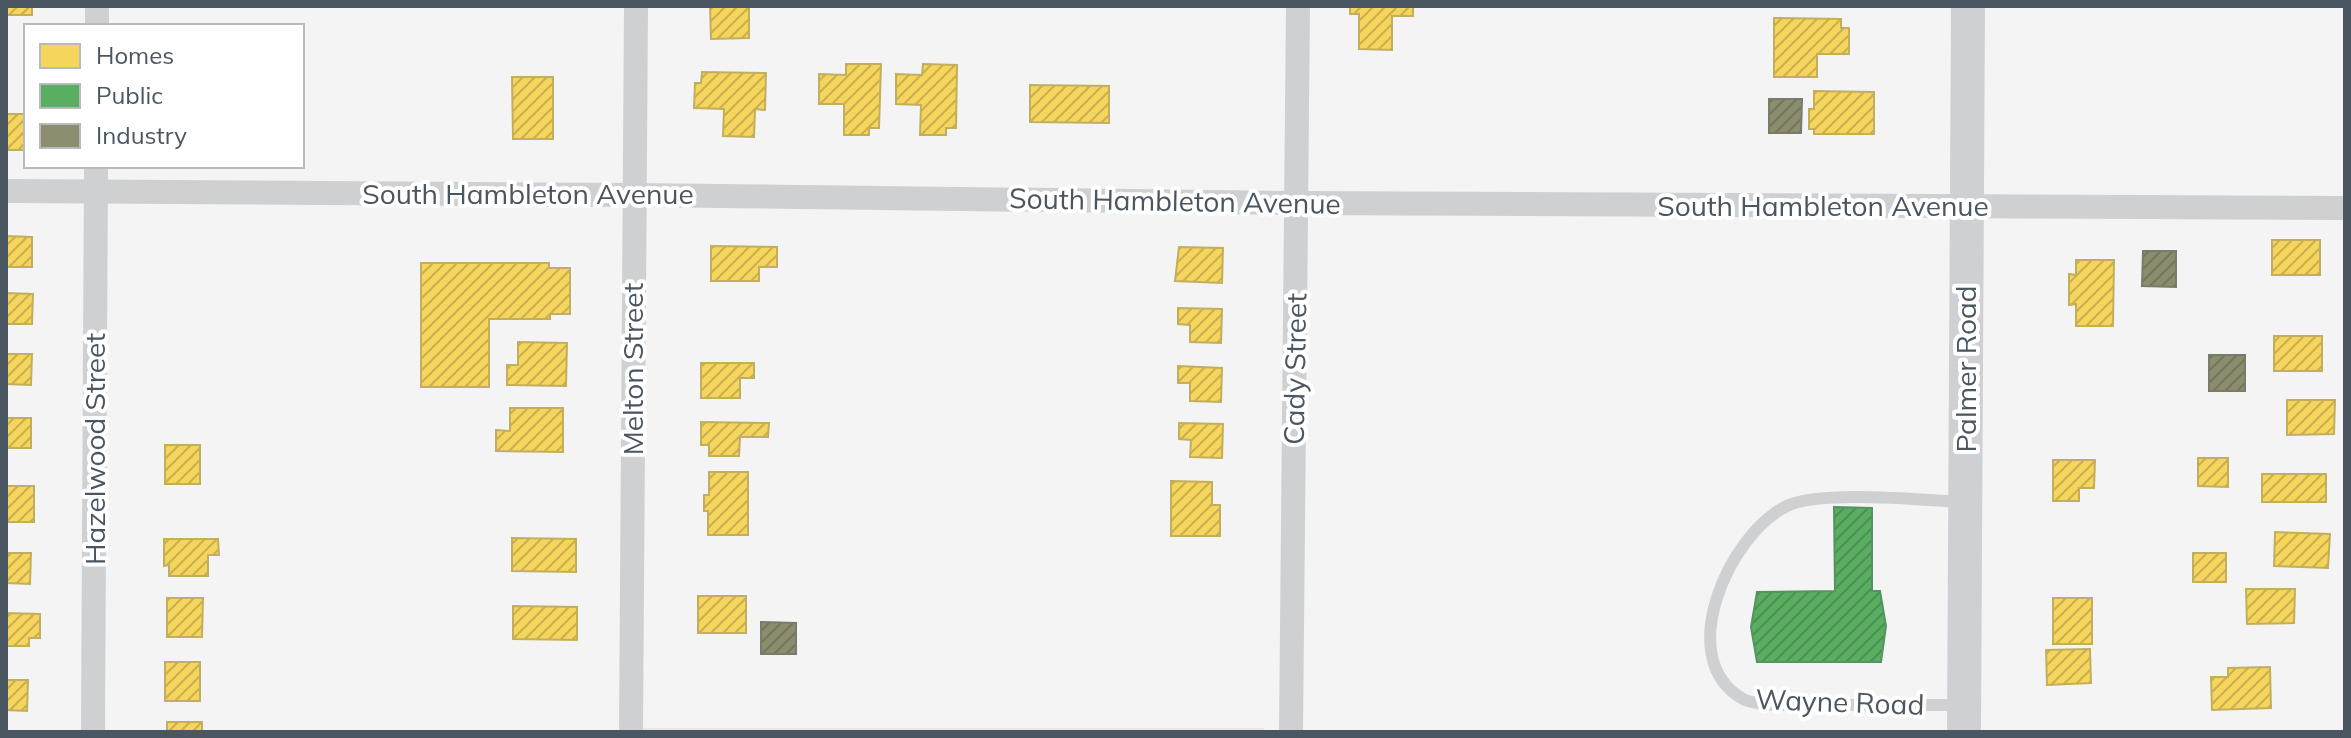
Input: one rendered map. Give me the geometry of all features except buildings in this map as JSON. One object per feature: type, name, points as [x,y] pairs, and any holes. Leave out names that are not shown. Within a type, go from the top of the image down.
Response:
[{"type":"street","name":"Melton Street","points":[[631,732],[636,6]]},
{"type":"street","name":"Cady Street","points":[[1291,732],[1298,6]]},
{"type":"street","name":"Palmer Road","points":[[1964,718],[1968,6]]},
{"type":"street","name":"Hazelwood Street","points":[[93,732],[96,168]]},
{"type":"street","name":"South Hambleton Avenue","points":[[6,191],[1296,203],[2345,208]]},
{"type":"lane","name":"Wayne Road","points":[[1964,718],[1767,705],[1745,700],[1729,688],[1710,645],[1719,586],[1745,543],[1766,520],[1786,506],[1812,497],[1965,502]]},
{"type":"shaded area","points":[[641,728],[1264,728],[1264,732],[641,732]]}]
